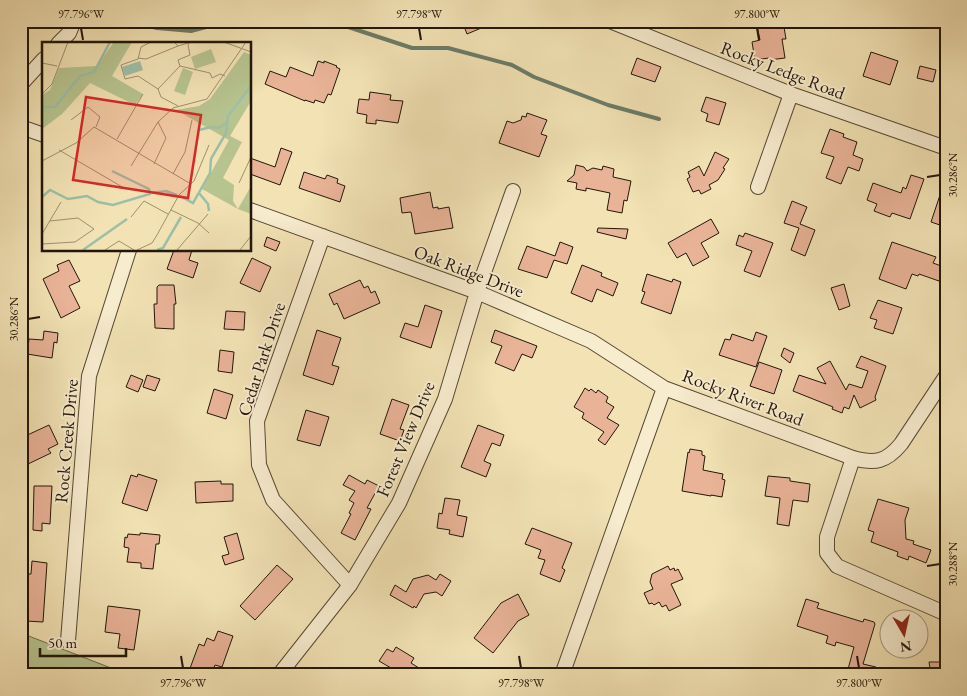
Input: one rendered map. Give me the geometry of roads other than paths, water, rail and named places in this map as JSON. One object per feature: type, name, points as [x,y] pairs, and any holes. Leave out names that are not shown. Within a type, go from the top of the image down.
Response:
[{"type":"street","points":[[60,42],[68,33],[74,21]]},
{"type":"street","name":"Rocky Ledge Road","points":[[610,21],[791,94],[946,148]]},
{"type":"street","points":[[21,84],[42,61]]},
{"type":"street","points":[[758,187],[791,94]]},
{"type":"street","points":[[21,127],[42,135]]},
{"type":"street","name":"Forest View Drive","points":[[279,675],[350,585],[399,503],[445,399],[512,191]]},
{"type":"street","name":"Oak Ridge Drive","points":[[251,210],[478,292],[591,341],[664,388]]},
{"type":"street","name":"Cedar Park Drive","points":[[323,236],[257,421],[258,465],[273,500],[350,585]]},
{"type":"street","name":"Rock Creek Drive","points":[[68,641],[89,376],[129,251]]},
{"type":"street","name":"Rocky River Road","points":[[562,675],[664,388],[868,462],[882,460],[893,454],[946,376]]},
{"type":"street","points":[[853,458],[827,537],[827,553],[837,566],[942,612],[946,612]]},
{"type":"waterway","points":[[127,21],[157,28],[191,31],[229,21]]},
{"type":"waterway","points":[[335,21],[336,23],[412,48],[448,48],[512,65],[534,77],[608,105],[659,119]]}]
